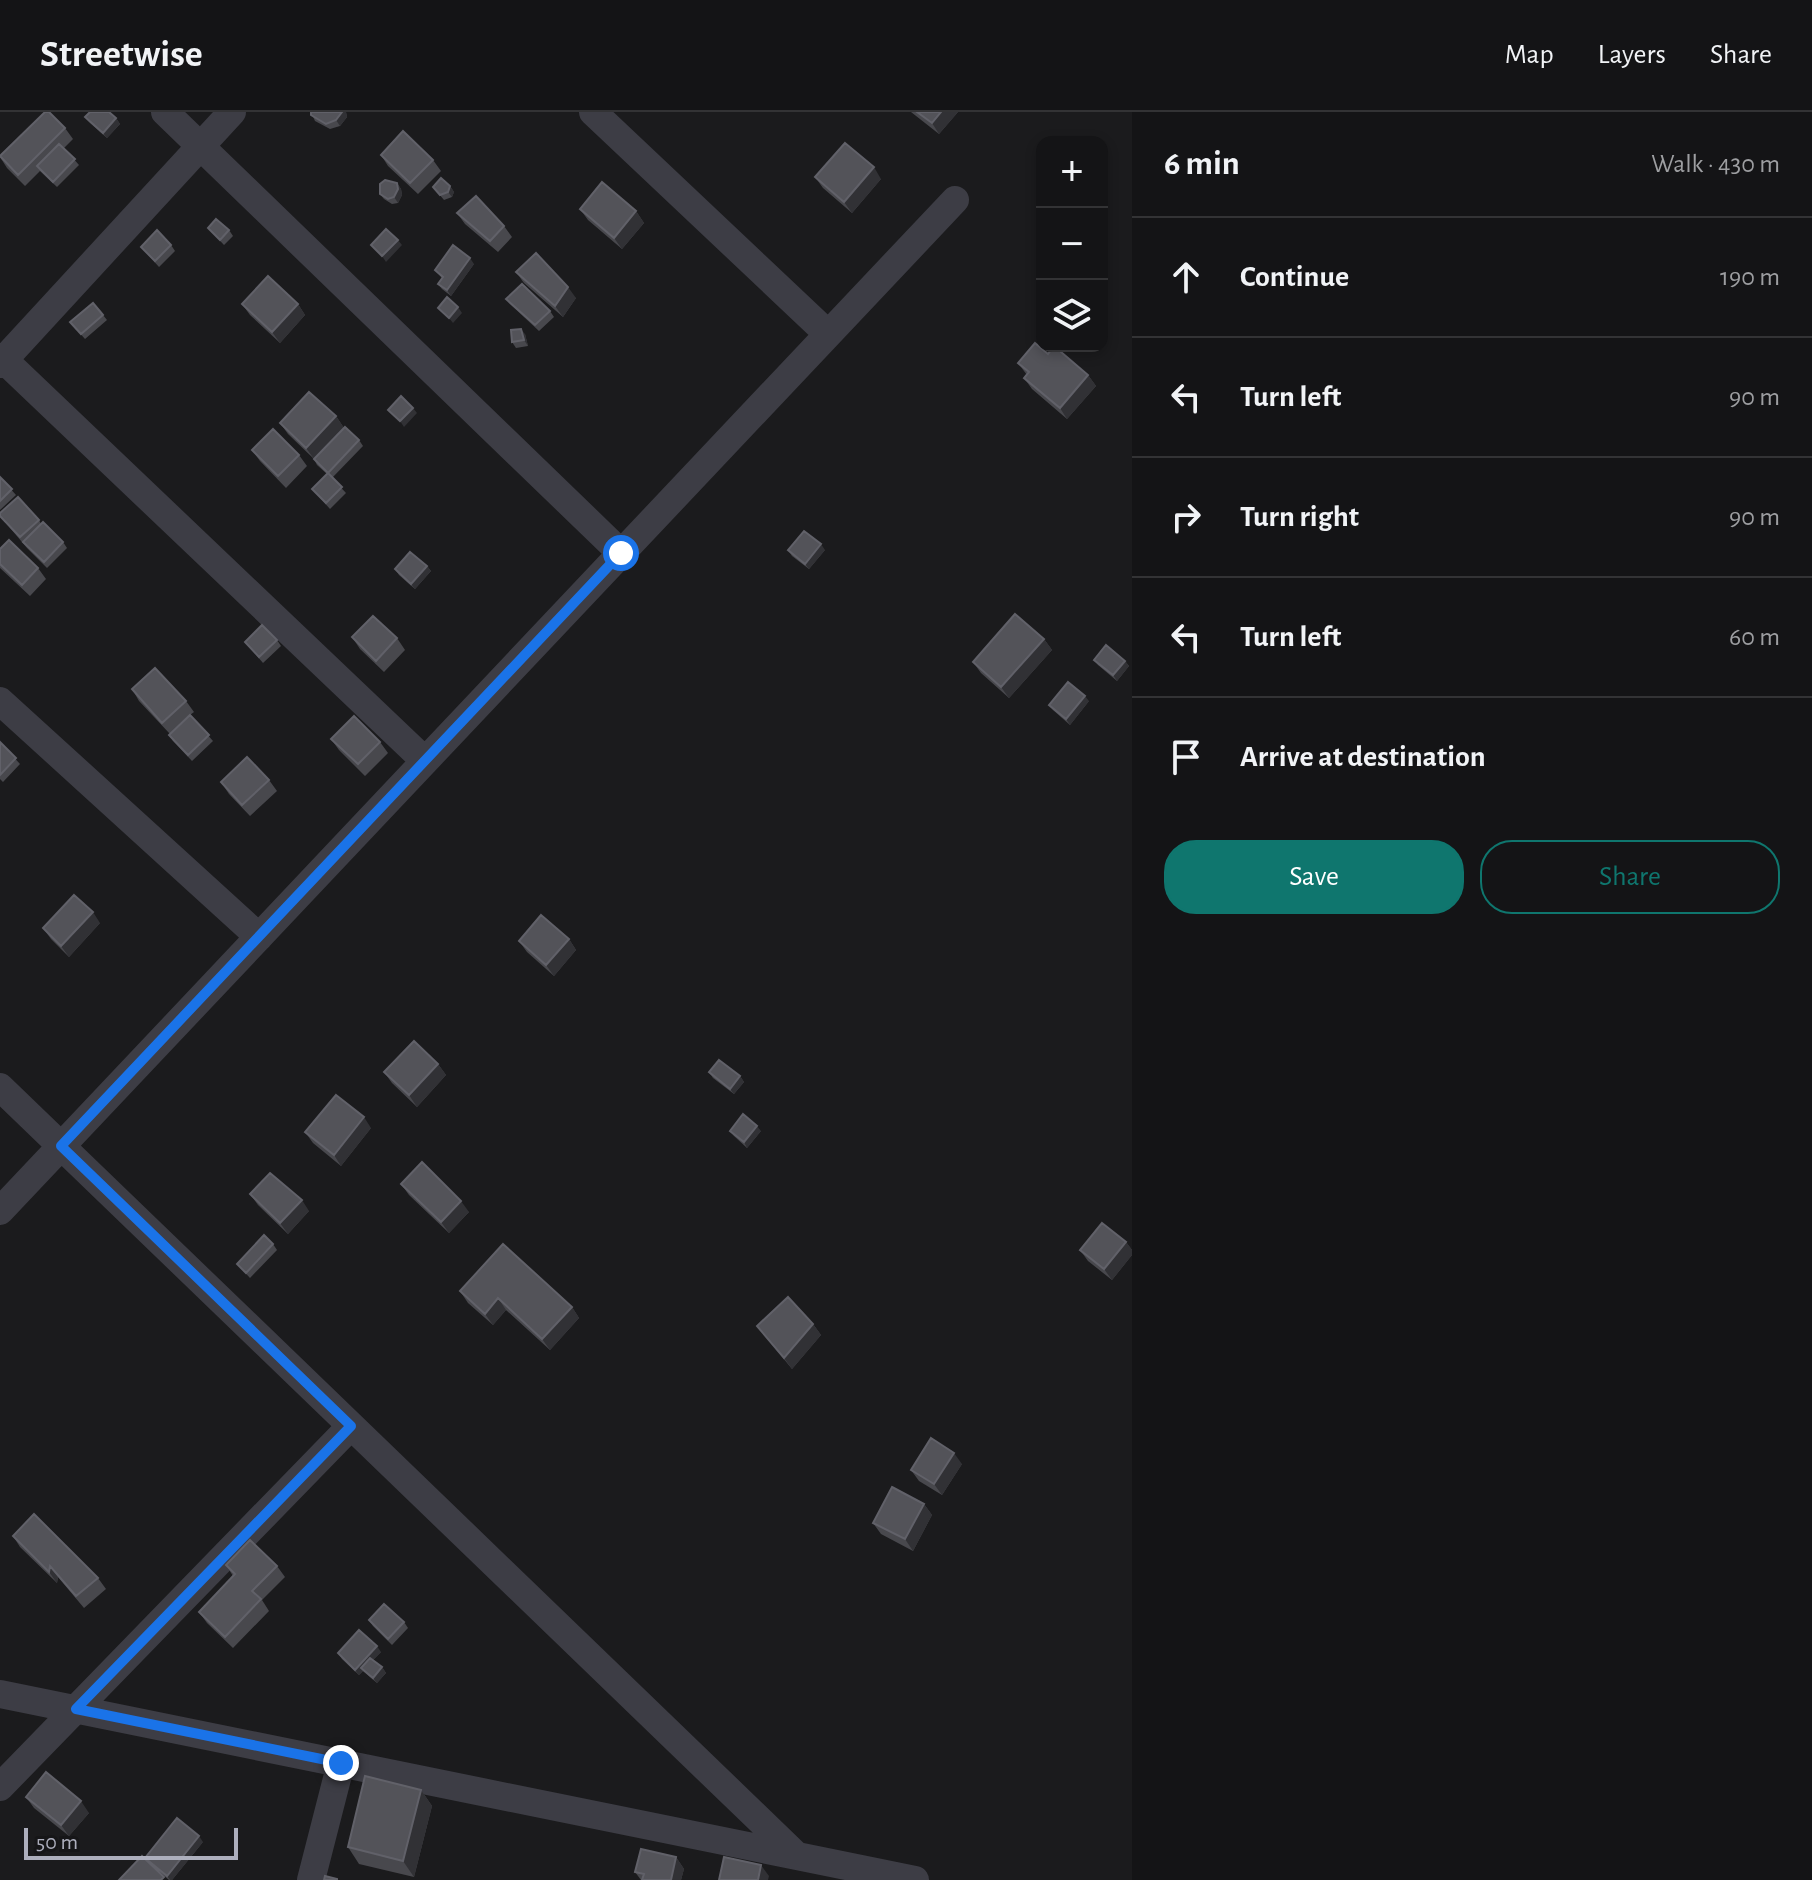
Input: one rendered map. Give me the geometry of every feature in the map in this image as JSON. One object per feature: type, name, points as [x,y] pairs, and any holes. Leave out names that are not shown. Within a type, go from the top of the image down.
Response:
[{"type":"street","points":[[165,112],[621,553]]},
{"type":"street","points":[[232,112],[2,362],[425,761]]},
{"type":"street","points":[[593,112],[828,334]]},
{"type":"street","points":[[0,1211],[955,200]]},
{"type":"street","points":[[0,701],[259,937]]},
{"type":"street","points":[[0,1087],[797,1856]]},
{"type":"street","points":[[0,1787],[351,1426]]},
{"type":"street","points":[[0,1694],[915,1880]]},
{"type":"street","points":[[311,1880],[341,1763]]},
{"type":"building","points":[[45,112],[49,112],[65,128],[18,175],[0,156]]},
{"type":"building","points":[[90,112],[109,112],[116,118],[103,133],[85,117]]},
{"type":"building","points":[[311,112],[342,112],[336,120],[326,124]]},
{"type":"building","points":[[917,112],[941,112],[932,123]]},
{"type":"building","points":[[403,131],[433,160],[410,183],[381,155]]},
{"type":"building","points":[[845,143],[874,167],[844,202],[815,177]]},
{"type":"building","points":[[59,144],[75,159],[53,182],[37,166]]},
{"type":"building","points":[[441,178],[450,186],[448,192],[440,195],[433,187]]},
{"type":"building","points":[[385,180],[397,183],[398,189],[394,197],[388,199],[380,194],[380,184]]},
{"type":"building","points":[[602,182],[636,211],[614,238],[580,209]]},
{"type":"building","points":[[476,196],[504,226],[490,241],[457,213]]},
{"type":"building","points":[[216,219],[229,230],[220,240],[208,228]]},
{"type":"building","points":[[386,229],[398,240],[382,256],[371,245]]},
{"type":"building","points":[[157,230],[171,245],[155,261],[141,247]]},
{"type":"building","points":[[453,245],[470,258],[447,290],[438,284],[443,277],[435,270]]},
{"type":"building","points":[[536,253],[568,287],[555,306],[516,272]]},
{"type":"building","points":[[268,276],[298,304],[272,332],[242,304]]},
{"type":"building","points":[[522,284],[550,311],[535,325],[506,299]]},
{"type":"building","points":[[447,297],[458,307],[449,318],[438,308]]},
{"type":"building","points":[[93,303],[103,315],[81,334],[70,322]]},
{"type":"building","points":[[521,329],[524,340],[512,342],[511,330]]},
{"type":"building","points":[[1035,343],[1036,352],[1061,352],[1088,375],[1060,408],[1024,378],[1029,372],[1018,363]]},
{"type":"building","points":[[309,392],[336,416],[306,448],[280,423]]},
{"type":"building","points":[[401,396],[413,408],[400,421],[388,410]]},
{"type":"building","points":[[345,427],[359,440],[328,473],[314,459]]},
{"type":"building","points":[[273,429],[299,455],[278,476],[252,450]]},
{"type":"building","points":[[328,473],[342,487],[326,503],[312,489]]},
{"type":"building","points":[[0,477],[12,489],[0,501]]},
{"type":"building","points":[[18,497],[39,520],[20,537],[0,516]]},
{"type":"building","points":[[43,522],[63,542],[44,562],[23,542]]},
{"type":"building","points":[[804,531],[821,544],[805,564],[788,550]]},
{"type":"building","points":[[9,540],[38,568],[22,585],[0,564],[0,549]]},
{"type":"building","points":[[410,552],[427,566],[411,584],[395,569]]},
{"type":"building","points":[[1015,614],[1044,639],[1001,687],[973,662]]},
{"type":"building","points":[[373,616],[397,638],[376,661],[352,637]]},
{"type":"building","points":[[262,625],[277,640],[259,657],[245,642]]},
{"type":"building","points":[[1106,645],[1125,661],[1113,675],[1094,660]]},
{"type":"building","points":[[155,668],[186,701],[162,723],[132,689]]},
{"type":"building","points":[[1068,682],[1085,696],[1066,719],[1049,705]]},
{"type":"building","points":[[190,715],[209,735],[188,755],[169,735]]},
{"type":"building","points":[[354,716],[380,742],[358,764],[331,739]]},
{"type":"building","points":[[0,742],[16,758],[0,775]]},
{"type":"building","points":[[247,757],[269,780],[242,805],[221,782]]},
{"type":"building","points":[[74,895],[93,912],[61,946],[43,928]]},
{"type":"building","points":[[541,915],[569,939],[546,965],[519,941]]},
{"type":"building","points":[[414,1041],[438,1064],[409,1095],[384,1072]]},
{"type":"building","points":[[719,1060],[740,1076],[730,1089],[709,1072]]},
{"type":"building","points":[[336,1095],[364,1117],[334,1155],[305,1132]]},
{"type":"building","points":[[743,1114],[757,1126],[744,1142],[730,1131]]},
{"type":"building","points":[[422,1162],[461,1201],[441,1222],[401,1184]]},
{"type":"building","points":[[270,1173],[302,1200],[280,1223],[250,1194]]},
{"type":"building","points":[[1102,1223],[1126,1242],[1104,1269],[1080,1250]]},
{"type":"building","points":[[264,1235],[273,1244],[246,1273],[237,1264]]},
{"type":"building","points":[[503,1244],[572,1307],[542,1339],[498,1298],[485,1314],[460,1291]]},
{"type":"building","points":[[788,1297],[813,1324],[784,1358],[757,1326]]},
{"type":"building","points":[[931,1438],[954,1453],[934,1484],[911,1470]]},
{"type":"building","points":[[892,1487],[924,1504],[905,1539],[873,1523]]},
{"type":"building","points":[[34,1514],[98,1578],[76,1596],[50,1566],[49,1572],[13,1536]]},
{"type":"building","points":[[250,1540],[277,1566],[252,1591],[261,1599],[225,1637],[199,1612],[235,1574],[226,1565]]},
{"type":"building","points":[[384,1604],[404,1622],[388,1639],[369,1620]]},
{"type":"building","points":[[359,1630],[377,1646],[355,1670],[338,1653]]},
{"type":"building","points":[[370,1658],[382,1667],[373,1678],[361,1668]]},
{"type":"building","points":[[46,1772],[81,1801],[61,1825],[26,1797]]},
{"type":"building","points":[[365,1776],[421,1790],[403,1861],[348,1847]]},
{"type":"building","points":[[177,1818],[199,1836],[167,1876],[145,1858]]},
{"type":"building","points":[[641,1849],[676,1857],[671,1880],[642,1880],[644,1874],[635,1872]]},
{"type":"building","points":[[142,1856],[164,1877],[161,1880],[119,1880]]},
{"type":"building","points":[[724,1857],[761,1865],[758,1880],[719,1880]]},
{"type":"route","points":[[341,1763],[76,1709],[351,1426],[61,1146],[621,553]]}]
